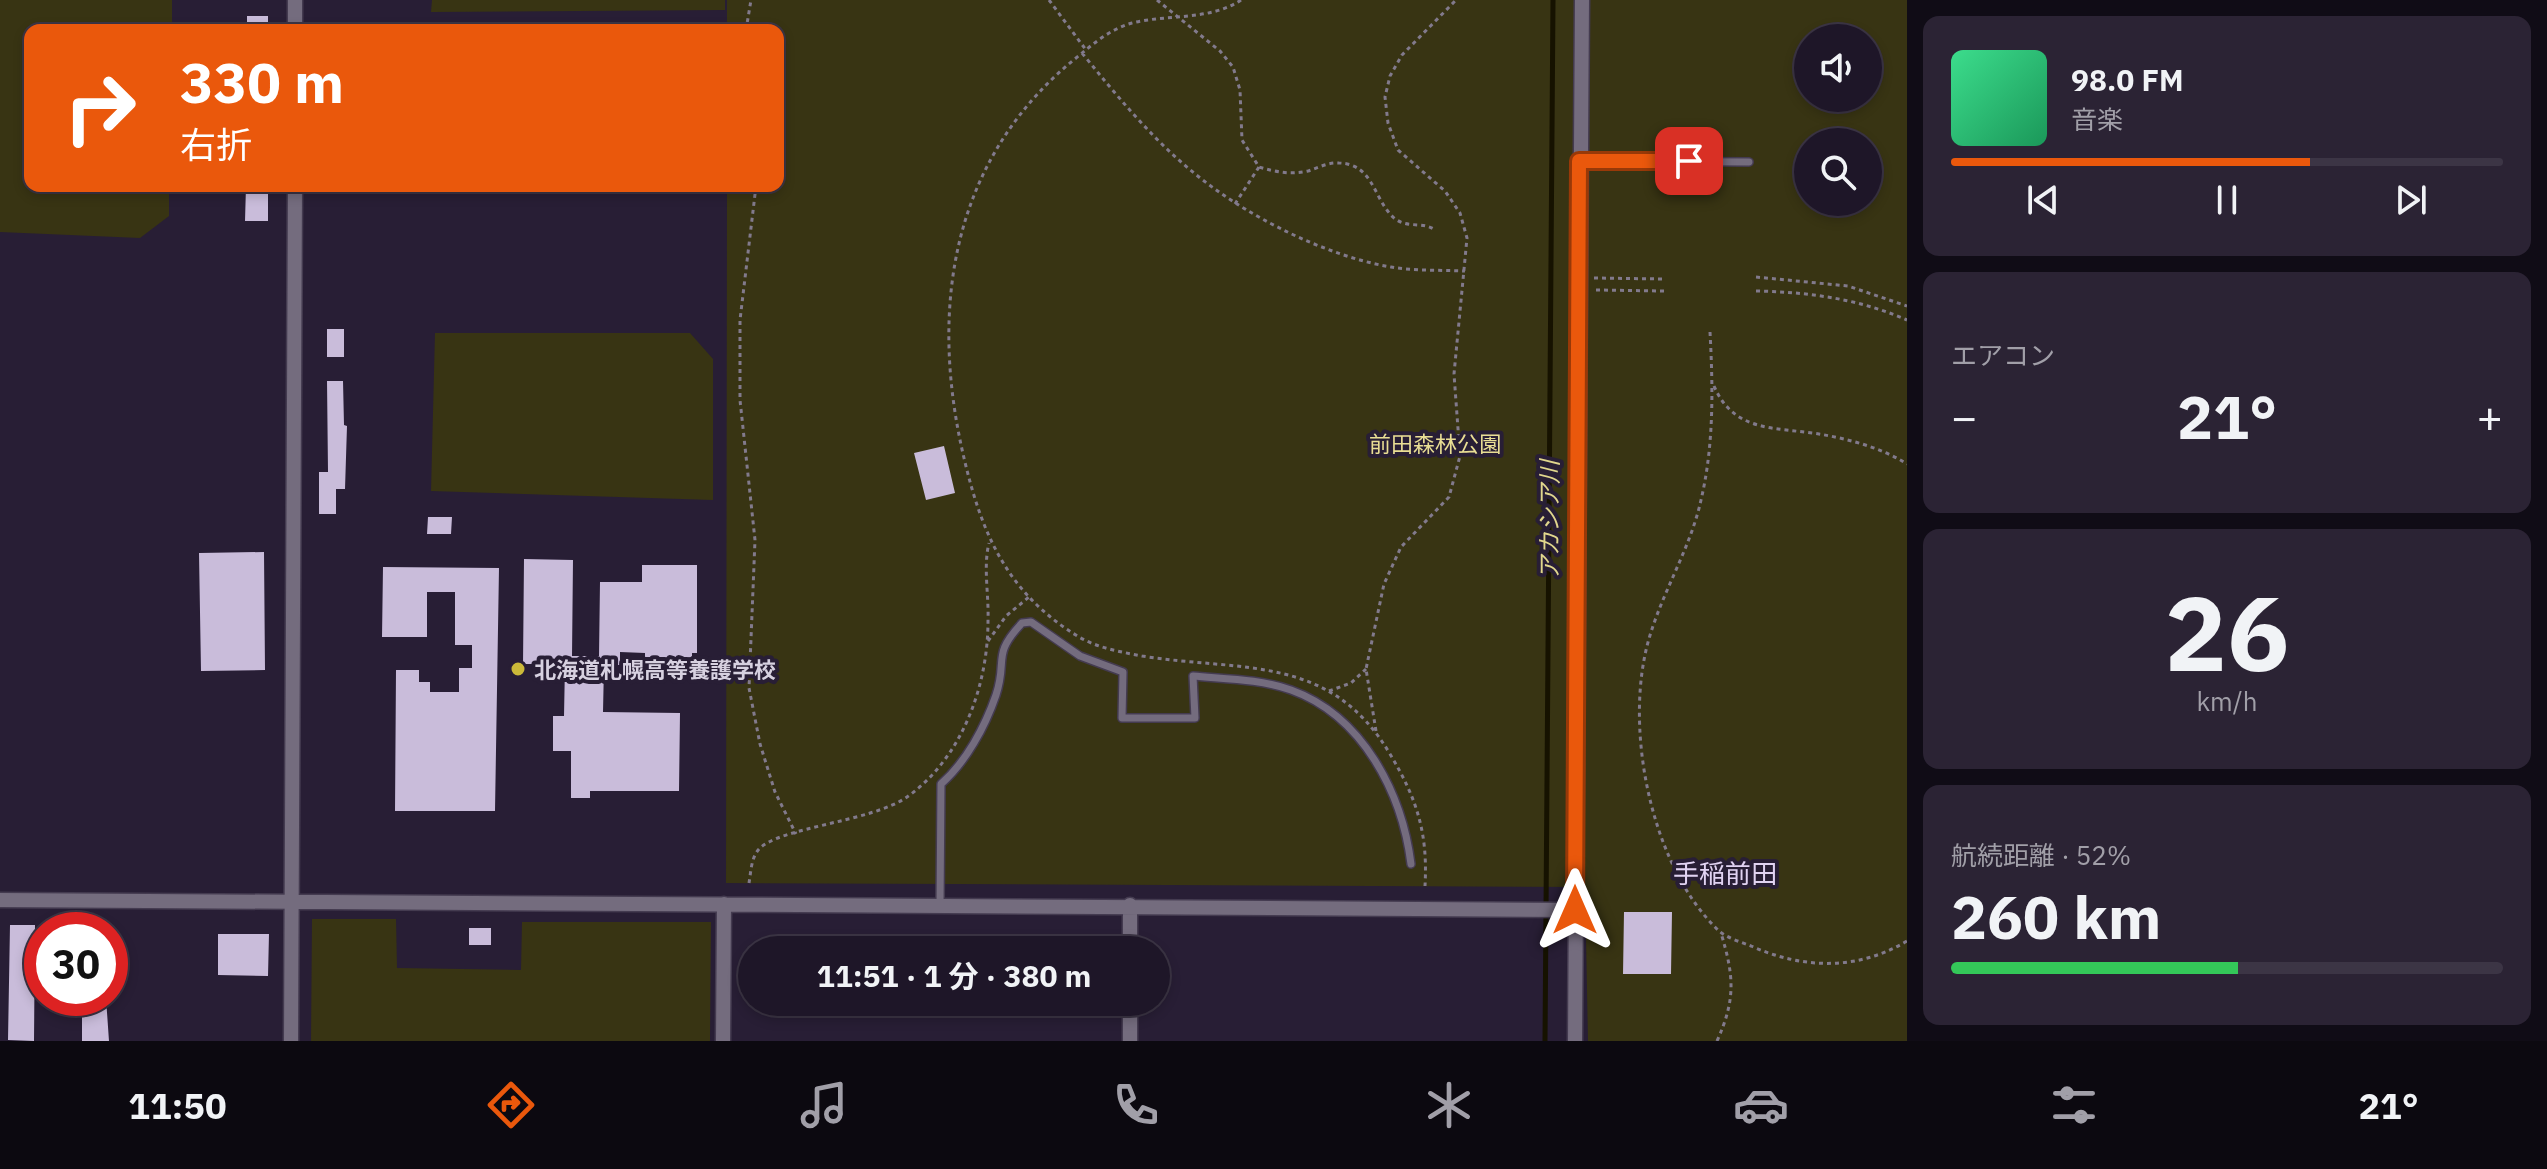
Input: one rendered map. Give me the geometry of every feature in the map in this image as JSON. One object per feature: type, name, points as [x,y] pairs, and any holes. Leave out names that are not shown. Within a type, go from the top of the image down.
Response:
[{"type":"street","points":[[295,0],[295,24]]},
{"type":"street","points":[[1575,1041],[1571,910],[1582,0]]},
{"type":"street","points":[[291,1041],[295,192]]},
{"type":"street","points":[[0,900],[1571,910]]},
{"type":"street","points":[[723,1041],[724,904]]},
{"type":"street","points":[[1130,905],[1130,936]]},
{"type":"street","points":[[1130,1016],[1130,1041]]},
{"type":"lane","points":[[1579,161],[1749,162]]},
{"type":"lane","points":[[940,906],[941,784],[960,766],[996,694],[1003,643],[1022,623],[1031,622],[1080,656],[1123,672],[1122,718],[1195,718],[1193,676],[1261,682],[1294,691],[1334,716],[1361,741],[1393,788],[1407,831],[1411,864]]},
{"type":"path","points":[[747,24],[751,0]]},
{"type":"path","points":[[1049,0],[1134,118],[1198,180],[1235,205],[1327,250],[1391,267],[1465,271]]},
{"type":"path","points":[[1157,0],[1220,51],[1233,67],[1240,90],[1242,140],[1259,167],[1282,173],[1340,162],[1372,179],[1394,217],[1406,225],[1419,224],[1435,230]]},
{"type":"path","points":[[1241,0],[1214,12],[1130,24],[1084,51],[1050,79],[1013,120],[985,173],[959,243],[948,308],[947,353],[953,412],[976,510],[989,543],[1029,597],[1080,638],[1114,651],[1274,669],[1329,691],[1376,731],[1366,669],[1384,584],[1401,547],[1449,497],[1460,456],[1454,374],[1467,238],[1460,213],[1445,191],[1398,150],[1388,123],[1385,97],[1390,76],[1402,55],[1456,0]]},
{"type":"path","points":[[1235,205],[1259,167]]},
{"type":"path","points":[[755,192],[746,249],[740,333],[740,400],[755,540],[749,688],[760,744],[775,792],[796,834]]},
{"type":"path","points":[[1756,277],[1848,286],[1907,306]]},
{"type":"path","points":[[1579,284],[1664,279]]},
{"type":"path","points":[[1579,284],[1664,291]]},
{"type":"path","points":[[1756,291],[1799,292],[1874,306],[1907,320]]},
{"type":"path","points":[[1710,332],[1710,446],[1701,503],[1644,658],[1639,740],[1664,842],[1685,888],[1721,933],[1734,975],[1728,1017],[1717,1041]]},
{"type":"path","points":[[1712,382],[1721,401],[1736,417],[1761,429],[1820,434],[1889,452],[1907,464]]},
{"type":"path","points":[[749,883],[756,852],[766,843],[881,811],[926,781],[956,744],[970,719],[986,643],[989,586],[985,560],[989,543]]},
{"type":"path","points":[[986,643],[1006,616],[1029,597]]},
{"type":"path","points":[[1329,691],[1351,683],[1366,669]]},
{"type":"path","points":[[1721,933],[1779,959],[1810,965],[1854,962],[1907,941]]},
{"type":"green space","points":[[0,0],[172,0],[172,24],[24,24],[24,192],[169,192],[169,216],[140,238],[0,232]]},
{"type":"green space","points":[[432,0],[725,0],[725,10],[431,12]]},
{"type":"green space","name":"前田森林公園","points":[[727,0],[1907,0],[1907,1041],[1588,1041],[1585,887],[726,883],[727,192],[784,192],[784,24],[727,24]]},
{"type":"green space","points":[[435,333],[690,333],[713,359],[713,500],[431,491]]},
{"type":"green space","points":[[312,919],[396,919],[397,968],[521,970],[522,922],[711,922],[710,1041],[311,1041]]},
{"type":"building","points":[[247,16],[268,16],[268,24],[247,24]]},
{"type":"building","points":[[246,192],[268,192],[268,221],[245,221]]},
{"type":"building","points":[[327,329],[344,329],[344,357],[327,357]]},
{"type":"building","points":[[327,381],[343,381],[344,425],[347,426],[345,489],[336,489],[336,514],[319,514],[319,472],[328,472]]},
{"type":"building","points":[[944,446],[955,493],[926,500],[914,453]]},
{"type":"building","points":[[428,517],[452,517],[451,534],[427,534]]},
{"type":"building","points":[[264,552],[265,670],[201,671],[199,553]]},
{"type":"building","points":[[524,559],[573,560],[572,656],[599,656],[600,582],[642,582],[642,565],[697,565],[697,653],[692,653],[692,661],[645,661],[645,653],[620,652],[620,665],[604,665],[603,712],[680,713],[679,791],[590,791],[590,798],[571,798],[571,751],[553,751],[553,716],[564,716],[565,664],[523,664]]},
{"type":"building","points":[[383,567],[499,568],[495,811],[395,811],[396,670],[419,670],[419,682],[430,682],[430,692],[459,692],[459,668],[472,668],[472,645],[455,645],[455,592],[427,592],[427,637],[382,637]]},
{"type":"building","points":[[1624,912],[1672,912],[1671,974],[1623,974]]},
{"type":"building","points":[[10,925],[24,925],[24,1016],[34,1016],[34,1041],[8,1040]]},
{"type":"building","points":[[469,928],[491,928],[491,945],[469,945]]},
{"type":"building","points":[[218,934],[269,934],[268,976],[218,975]]},
{"type":"building","points":[[82,1016],[107,1016],[109,1041],[82,1041]]},
{"type":"waterway","name":"アカシア川","points":[[1545,1041],[1553,0]]},
{"type":"place","name":"北海道札幌高等養護学校","points":[[518,669]]},
{"type":"district","name":"手稲前田","points":[[1725,873]]},
{"type":"route","points":[[1575,910],[1579,161],[1689,161]]}]
